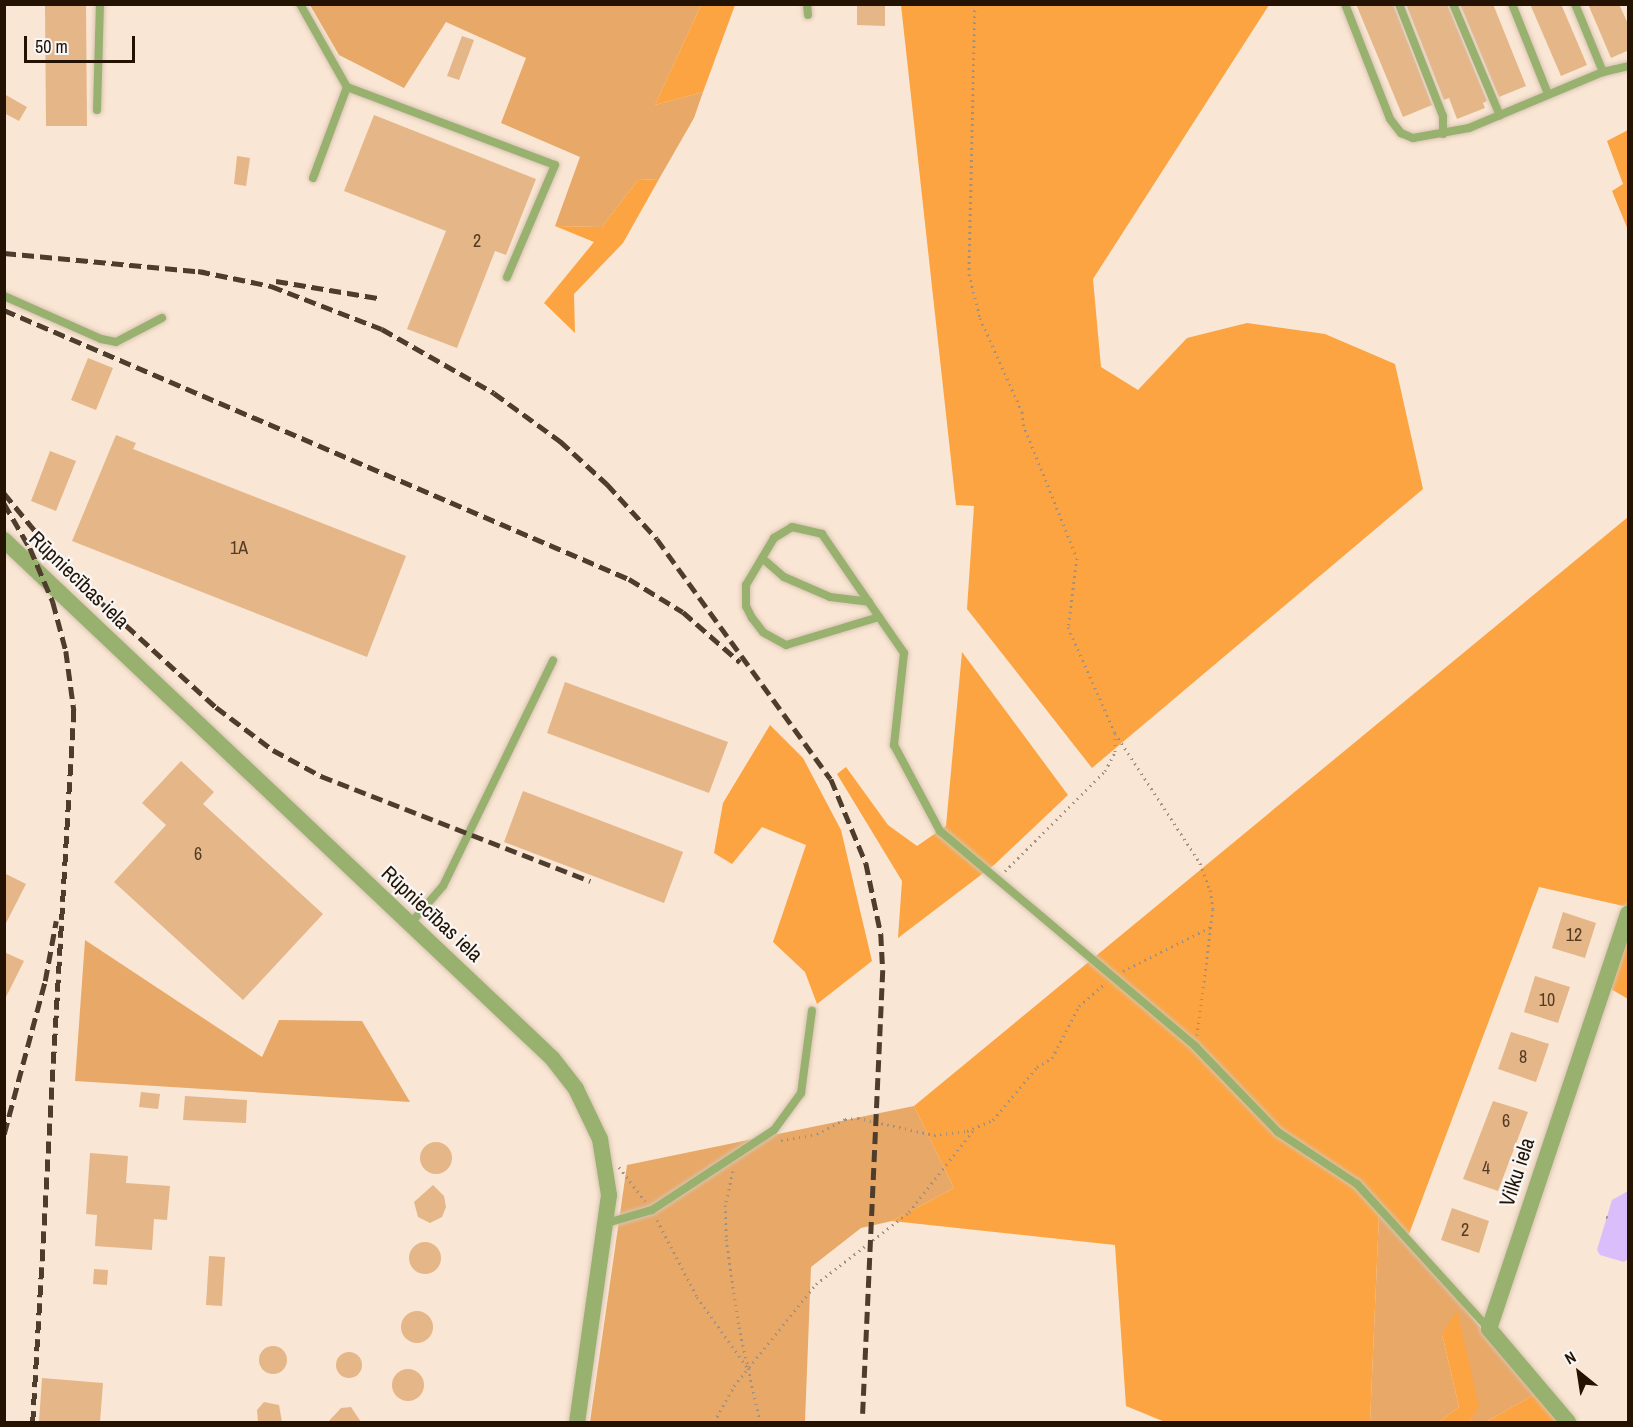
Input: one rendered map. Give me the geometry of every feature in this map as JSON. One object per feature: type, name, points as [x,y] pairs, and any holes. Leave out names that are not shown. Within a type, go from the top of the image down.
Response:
[{"type":"street","name":"Rūpniecības iela","points":[[4,540],[564,1072],[591,1117],[607,1167],[608,1223],[577,1422]]},
{"type":"street","name":"Vilku iela","points":[[1488,1329],[1629,914]]},
{"type":"street","points":[[1488,1329],[1568,1422]]},
{"type":"lane","points":[[97,110],[100,4]]},
{"type":"lane","points":[[300,4],[347,87],[555,165],[507,277]]},
{"type":"lane","points":[[807,4],[808,15]]},
{"type":"lane","points":[[1346,4],[1390,118],[1401,133],[1413,138],[1443,134],[1500,116],[1603,72],[1629,66]]},
{"type":"lane","points":[[1399,4],[1443,116],[1443,134]]},
{"type":"lane","points":[[1453,4],[1500,116]]},
{"type":"lane","points":[[1512,4],[1548,94]]},
{"type":"lane","points":[[1575,4],[1603,72]]},
{"type":"lane","points":[[313,178],[347,87]]},
{"type":"lane","points":[[4,296],[101,339],[116,342],[162,318]]},
{"type":"lane","points":[[879,617],[786,645],[776,642],[763,632],[746,606],[746,585],[774,538],[792,527],[822,534],[904,653],[894,745],[940,831],[1196,1046],[1278,1132],[1357,1184],[1488,1329]]},
{"type":"lane","points":[[762,558],[784,577],[830,597],[869,602]]},
{"type":"lane","points":[[410,924],[443,886],[553,660]]},
{"type":"lane","points":[[608,1223],[652,1210],[774,1130],[801,1093],[812,1011]]},
{"type":"path","points":[[975,4],[969,274],[980,318],[1022,412],[1023,424],[1077,558],[1068,627],[1115,734],[1200,863],[1210,890],[1211,927],[1196,1046]]},
{"type":"path","points":[[997,879],[1105,771],[1115,752],[1115,734]]},
{"type":"path","points":[[764,1137],[770,1143],[807,1137],[845,1119],[858,1118],[934,1135],[977,1126],[1001,1114],[1037,1067],[1052,1058],[1079,1006],[1112,976],[1211,927]]},
{"type":"path","points":[[714,1422],[748,1369],[816,1284],[909,1212],[977,1126]]},
{"type":"path","points":[[737,1155],[725,1205],[726,1239],[748,1369],[760,1422]]},
{"type":"path","points":[[607,1167],[621,1167],[652,1210],[697,1297],[748,1369]]},
{"type":"path","points":[[1606,1217],[1611,1218]]},
{"type":"shaded area","points":[[310,5],[701,5],[655,105],[703,92],[694,118],[659,179],[638,180],[602,227],[555,226],[580,157],[501,123],[526,58],[446,22],[404,88],[339,55]]},
{"type":"shaded area","points":[[701,5],[735,5],[703,92],[655,105]]},
{"type":"shaded area","points":[[901,5],[1269,5],[1093,279],[1101,367],[1138,390],[1187,338],[1247,323],[1325,334],[1395,364],[1423,489],[1092,768],[967,609],[974,506],[956,505]]},
{"type":"shaded area","points":[[1628,130],[1628,230],[1612,191],[1623,184],[1607,141]]},
{"type":"shaded area","points":[[659,179],[623,243],[574,294],[575,333],[544,303],[594,242],[555,226],[602,227],[638,180]]},
{"type":"shaded area","points":[[1628,517],[1628,907],[1539,887],[1409,1234],[1379,1215],[1370,1422],[1165,1422],[1126,1406],[1115,1245],[892,1221],[954,1188],[914,1106]]},
{"type":"shaded area","points":[[962,652],[1068,795],[994,865],[898,938],[902,881],[837,774],[846,767],[888,825],[917,846],[946,826]]},
{"type":"shaded area","points":[[770,725],[803,758],[841,830],[872,961],[817,1004],[805,972],[773,942],[806,845],[762,827],[732,864],[714,853],[723,803]]},
{"type":"shaded area","points":[[1628,935],[1628,999],[1611,989]]},
{"type":"shaded area","points":[[85,940],[262,1057],[279,1020],[362,1021],[410,1102],[75,1081]]},
{"type":"shaded area","points":[[914,1106],[954,1188],[892,1221],[861,1228],[811,1267],[805,1422],[590,1422],[627,1165]]},
{"type":"shaded area","points":[[1628,1191],[1628,1259],[1624,1262],[1600,1255],[1597,1250],[1612,1200]]},
{"type":"shaded area","points":[[1379,1215],[1428,1264],[1535,1394],[1486,1422],[1470,1422],[1478,1406],[1442,1334],[1459,1407],[1439,1422],[1370,1422]]},
{"type":"shaded area","points":[[1457,1311],[1479,1406],[1470,1422],[1439,1422],[1459,1407],[1442,1334]]},
{"type":"shaded area","points":[[1535,1394],[1561,1422],[1486,1422]]},
{"type":"building","points":[[45,4],[86,4],[87,126],[46,126]]},
{"type":"building","points":[[857,4],[885,4],[885,26],[857,25]]},
{"type":"building","points":[[1356,4],[1393,4],[1432,105],[1403,117]]},
{"type":"building","points":[[1406,4],[1447,4],[1487,101],[1483,103],[1485,108],[1457,119],[1449,98],[1444,100]]},
{"type":"building","points":[[1460,4],[1493,4],[1526,86],[1499,97]]},
{"type":"building","points":[[1530,4],[1561,4],[1587,65],[1561,76]]},
{"type":"building","points":[[1588,4],[1619,4],[1629,26],[1629,50],[1611,58]]},
{"type":"building","points":[[462,36],[474,40],[459,80],[447,76]]},
{"type":"building","points":[[4,94],[27,107],[19,121],[4,113]]},
{"type":"building","points":[[374,115],[536,179],[506,255],[495,251],[457,348],[407,329],[446,231],[344,191]]},
{"type":"building","points":[[237,156],[250,158],[246,186],[234,184]]},
{"type":"building","points":[[88,358],[113,368],[96,410],[71,400]]},
{"type":"building","points":[[116,435],[136,443],[133,449],[406,556],[367,657],[72,541]]},
{"type":"building","points":[[50,451],[76,461],[56,511],[31,501]]},
{"type":"building","points":[[565,682],[728,742],[709,793],[547,733]]},
{"type":"building","points":[[181,761],[214,792],[203,804],[323,914],[243,1000],[114,882],[166,825],[142,803]]},
{"type":"building","points":[[523,791],[683,852],[664,903],[504,842]]},
{"type":"building","points":[[4,873],[26,884],[4,927]]},
{"type":"building","points":[[1563,912],[1596,923],[1585,958],[1552,948]]},
{"type":"building","points":[[4,952],[24,961],[4,1001]]},
{"type":"building","points":[[1535,976],[1570,987],[1558,1023],[1524,1012]]},
{"type":"building","points":[[1511,1032],[1549,1044],[1536,1082],[1498,1069]]},
{"type":"building","points":[[141,1092],[160,1094],[158,1109],[139,1107]]},
{"type":"building","points":[[185,1096],[247,1100],[246,1123],[183,1120]]},
{"type":"building","points":[[1493,1101],[1528,1112],[1498,1191],[1463,1179]]},
{"type":"building","points":[[436,1142],[448,1146],[452,1158],[448,1170],[436,1174],[424,1170],[420,1158],[424,1146]]},
{"type":"building","points":[[90,1153],[128,1156],[126,1183],[170,1186],[167,1220],[154,1219],[152,1250],[95,1246],[97,1215],[86,1214]]},
{"type":"building","points":[[433,1185],[444,1196],[446,1207],[442,1217],[430,1223],[418,1217],[414,1202]]},
{"type":"building","points":[[1452,1208],[1489,1221],[1479,1253],[1441,1240]]},
{"type":"building","points":[[425,1242],[437,1246],[441,1258],[437,1270],[425,1274],[413,1270],[409,1258],[413,1246]]},
{"type":"building","points":[[209,1256],[225,1257],[222,1306],[206,1305]]},
{"type":"building","points":[[94,1269],[108,1270],[107,1285],[93,1284]]},
{"type":"building","points":[[417,1311],[429,1315],[433,1327],[429,1339],[417,1343],[405,1339],[401,1327],[405,1315]]},
{"type":"building","points":[[273,1346],[283,1350],[287,1360],[283,1370],[273,1374],[263,1370],[259,1360],[263,1350]]},
{"type":"building","points":[[349,1352],[359,1355],[362,1365],[359,1375],[349,1378],[339,1375],[336,1365],[339,1355]]},
{"type":"building","points":[[408,1369],[420,1373],[424,1385],[420,1397],[408,1401],[396,1397],[392,1385],[396,1373]]},
{"type":"building","points":[[42,1378],[103,1383],[100,1422],[39,1422]]},
{"type":"building","points":[[264,1402],[279,1405],[282,1422],[258,1422],[257,1410]]},
{"type":"building","points":[[351,1407],[361,1422],[328,1422],[341,1408]]},
{"type":"railway","points":[[4,253],[205,272]]},
{"type":"railway","points":[[198,271],[271,286],[382,329],[494,393],[560,441],[607,484],[657,539],[831,779],[866,863],[881,934],[883,970],[863,1417]]},
{"type":"railway","points":[[276,281],[378,298]]},
{"type":"railway","points":[[4,310],[629,579],[683,612],[740,662]]},
{"type":"railway","points":[[4,493],[73,577],[216,707],[273,750],[321,776],[590,881]]},
{"type":"railway","points":[[4,503],[30,548],[53,602],[66,651],[74,710],[33,1422]]},
{"type":"railway","points":[[4,1134],[45,981],[56,921]]}]
